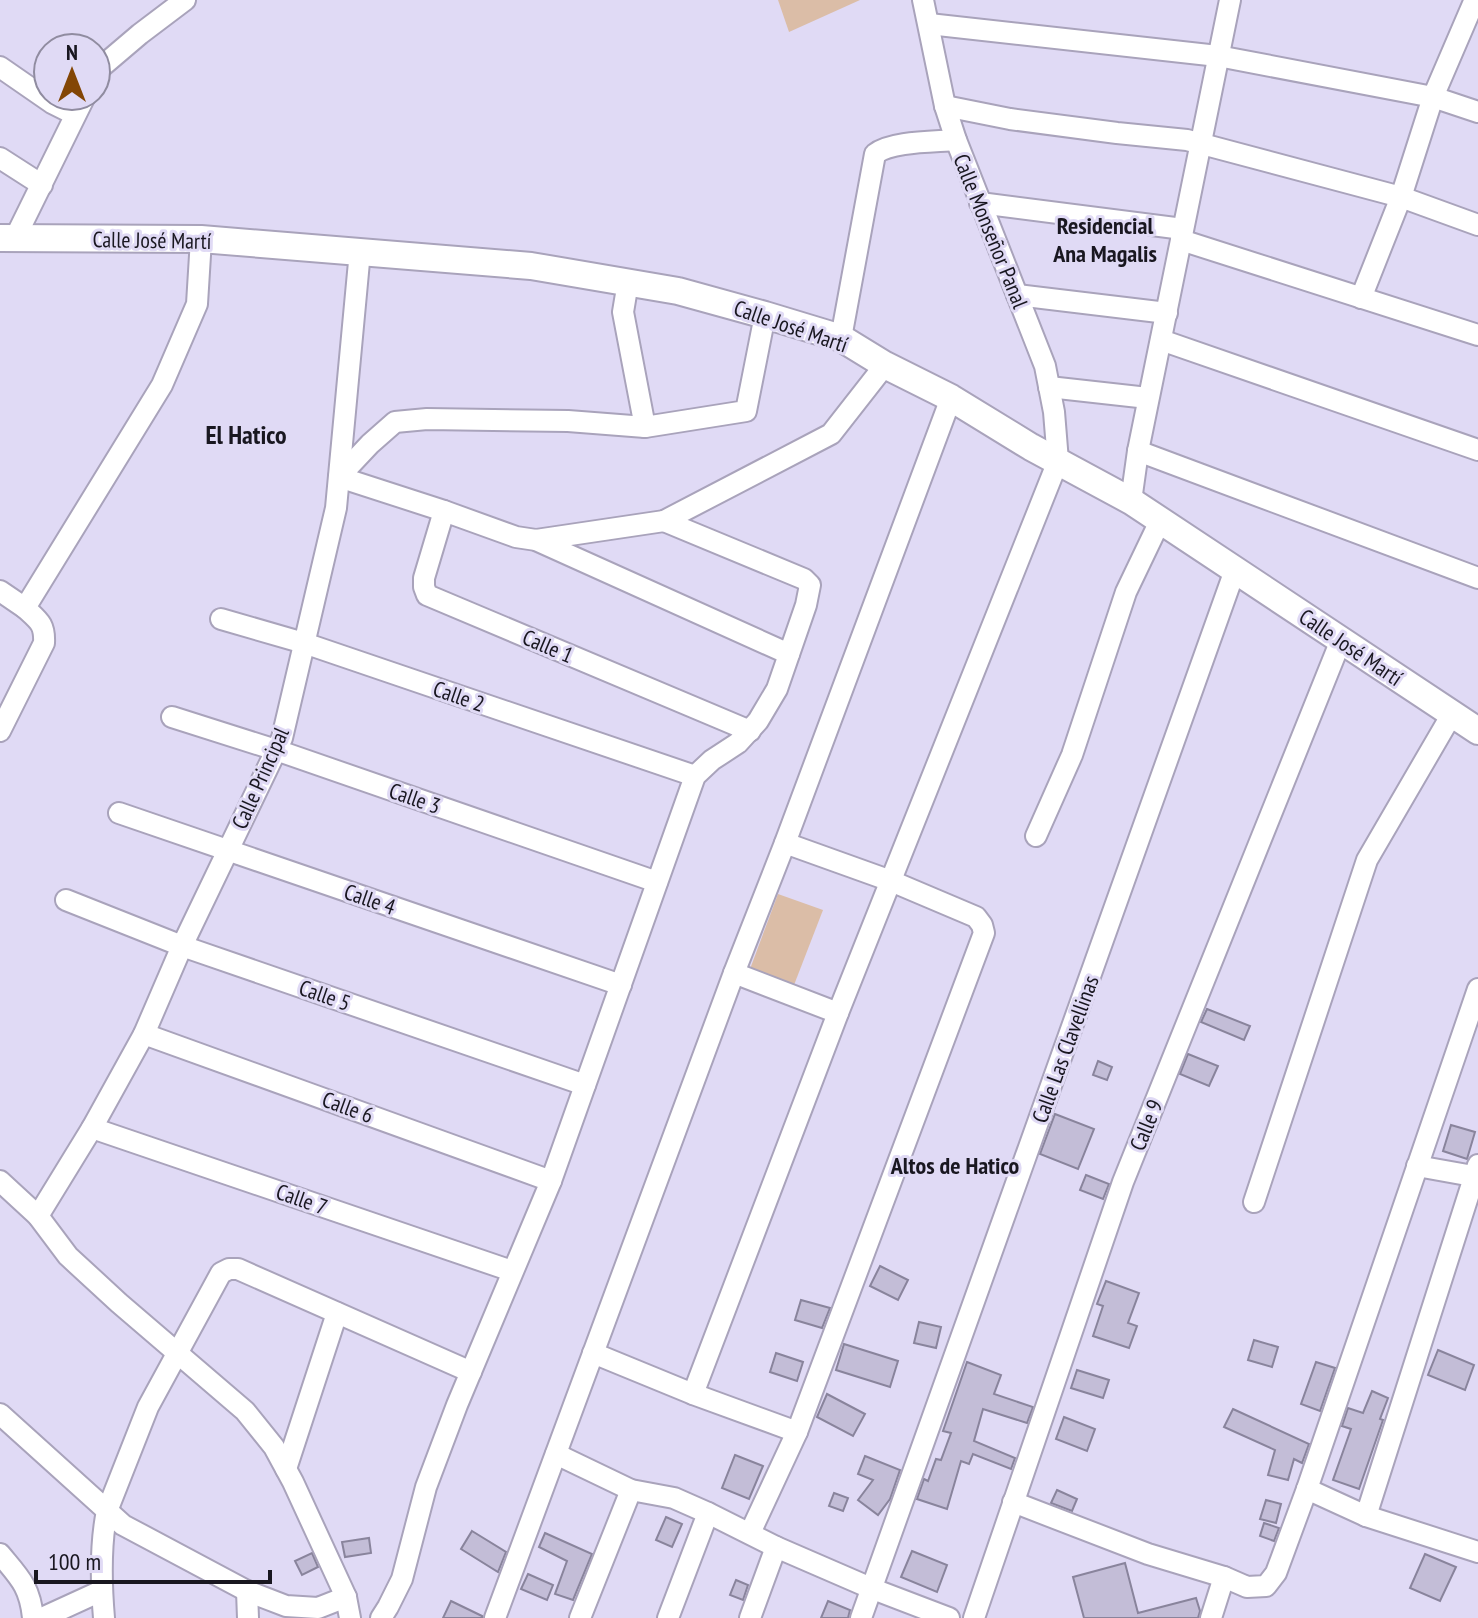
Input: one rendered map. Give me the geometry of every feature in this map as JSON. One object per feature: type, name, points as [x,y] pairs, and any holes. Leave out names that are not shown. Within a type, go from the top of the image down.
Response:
[{"type":"main road","name":"Calle José Martí","points":[[7,238],[201,239],[531,266],[678,291],[841,338],[1131,501],[1478,731]]},
{"type":"street","points":[[112,58],[185,0]]},
{"type":"street","name":"Calle Monseñor Panal","points":[[923,0],[945,106],[956,140],[1045,366],[1054,412],[1058,461]]},
{"type":"street","points":[[1131,501],[1148,398],[1230,0]]},
{"type":"street","points":[[1361,298],[1401,197],[1433,97],[1470,3]]},
{"type":"street","points":[[929,24],[1218,56],[1433,97],[1478,112]]},
{"type":"street","points":[[0,67],[32,89]]},
{"type":"street","points":[[945,106],[1010,119],[1187,140],[1401,197],[1478,225]]},
{"type":"street","points":[[7,238],[42,185],[77,112]]},
{"type":"street","points":[[841,338],[875,154],[901,146],[956,140]]},
{"type":"street","points":[[0,158],[42,185]]},
{"type":"street","points":[[980,203],[1182,235],[1478,335]]},
{"type":"street","points":[[25,608],[162,385],[197,304],[201,239]]},
{"type":"street","name":"Calle Principal","points":[[38,1216],[144,1034],[182,946],[282,738],[336,508],[360,251]]},
{"type":"street","points":[[628,282],[623,312],[645,427]]},
{"type":"street","points":[[1017,295],[1167,313]]},
{"type":"street","points":[[765,315],[746,411],[645,427],[568,421],[427,419],[395,422],[339,477],[516,537],[536,540],[789,654]]},
{"type":"street","points":[[1161,340],[1478,450]]},
{"type":"street","points":[[536,540],[664,521],[831,434],[885,365]]},
{"type":"street","points":[[1049,387],[1148,398]]},
{"type":"street","points":[[495,1618],[951,398]]},
{"type":"street","points":[[1138,451],[1478,578]]},
{"type":"street","points":[[693,1394],[838,1013],[1058,461]]},
{"type":"street","name":"Calle 1","points":[[444,511],[424,578],[427,595],[750,731]]},
{"type":"street","points":[[381,1618],[402,1579],[426,1487],[551,1181],[695,776],[738,743],[758,721],[777,689],[806,605],[810,585],[804,579],[664,521]]},
{"type":"street","points":[[1036,836],[1072,755],[1126,592],[1160,521]]},
{"type":"street","name":"Calle Las Clavellinas","points":[[861,1618],[1235,570]]},
{"type":"street","points":[[0,591],[25,608],[41,623],[44,632],[44,643],[0,730]]},
{"type":"street","name":"Calle 2","points":[[221,619],[304,643],[695,776]]},
{"type":"street","name":"Calle 9","points":[[974,1618],[1123,1182],[1341,640]]},
{"type":"street","points":[[1254,1202],[1367,860],[1452,714]]},
{"type":"street","name":"Calle 3","points":[[172,717],[657,882]]},
{"type":"street","name":"Calle 4","points":[[119,813],[621,985]]},
{"type":"street","points":[[750,1533],[797,1432],[984,933],[976,917],[891,881],[785,843]]},
{"type":"street","name":"Calle 5","points":[[66,900],[182,946],[585,1085]]},
{"type":"street","points":[[734,973],[838,1013]]},
{"type":"street","points":[[1013,1502],[1148,1554],[1247,1587],[1266,1586],[1276,1573],[1307,1489],[1478,989]]},
{"type":"street","name":"Calle 6","points":[[144,1034],[551,1181]]},
{"type":"street","name":"Calle 7","points":[[92,1128],[512,1271]]},
{"type":"street","points":[[1366,1516],[1477,1173],[1417,1166]]},
{"type":"street","points":[[0,1181],[38,1216],[68,1256],[245,1411],[274,1447],[346,1597],[350,1618]]},
{"type":"street","points":[[104,1618],[101,1591],[107,1511],[148,1407],[221,1273],[238,1269],[471,1372]]},
{"type":"street","points":[[286,1469],[337,1313]]},
{"type":"street","points":[[593,1353],[797,1432]]},
{"type":"street","points":[[0,1414],[123,1525],[247,1591],[286,1606],[318,1608],[346,1597]]},
{"type":"street","points":[[556,1454],[631,1490],[674,1498],[776,1547],[949,1618]]},
{"type":"street","points":[[1307,1489],[1366,1516],[1478,1552]]},
{"type":"street","points":[[580,1618],[631,1490]]},
{"type":"street","points":[[668,1618],[708,1513]]},
{"type":"street","points":[[750,1618],[776,1547]]},
{"type":"street","points":[[0,1554],[25,1584],[32,1603],[33,1618]]},
{"type":"street","points":[[1211,1618],[1224,1577]]},
{"type":"street","points":[[42,1618],[101,1591]]},
{"type":"street","points":[[247,1591],[248,1618]]},
{"type":"shaded area","points":[[778,0],[860,0],[789,32]]},
{"type":"shaded area","points":[[778,894],[823,910],[794,985],[750,969]]},
{"type":"building","points":[[1207,1009],[1250,1026],[1244,1040],[1201,1022]]},
{"type":"building","points":[[1188,1054],[1218,1066],[1209,1086],[1180,1074]]},
{"type":"building","points":[[1098,1061],[1112,1067],[1107,1080],[1093,1075]]},
{"type":"building","points":[[1055,1114],[1094,1129],[1078,1169],[1040,1154]]},
{"type":"building","points":[[1451,1125],[1475,1132],[1467,1159],[1443,1151]]},
{"type":"building","points":[[1086,1175],[1109,1184],[1103,1199],[1080,1190]]},
{"type":"building","points":[[880,1266],[908,1280],[898,1300],[870,1286]]},
{"type":"building","points":[[1106,1281],[1139,1293],[1128,1323],[1137,1326],[1129,1348],[1093,1336],[1103,1306],[1097,1304]]},
{"type":"building","points":[[801,1300],[830,1308],[822,1328],[795,1320]]},
{"type":"building","points":[[919,1322],[941,1327],[936,1348],[914,1343]]},
{"type":"building","points":[[1254,1340],[1278,1347],[1272,1367],[1248,1360]]},
{"type":"building","points":[[844,1344],[898,1361],[890,1387],[836,1370]]},
{"type":"building","points":[[1438,1350],[1474,1365],[1465,1390],[1428,1375]]},
{"type":"building","points":[[776,1353],[803,1362],[797,1381],[770,1372]]},
{"type":"building","points":[[967,1362],[1001,1375],[994,1394],[1033,1407],[1027,1423],[983,1409],[974,1441],[1015,1458],[1011,1469],[973,1454],[969,1464],[961,1461],[947,1509],[917,1499],[936,1459],[941,1460],[951,1433],[943,1431]]},
{"type":"building","points":[[1316,1362],[1335,1368],[1320,1411],[1301,1404]]},
{"type":"building","points":[[1077,1370],[1109,1380],[1103,1398],[1071,1388]]},
{"type":"building","points":[[1372,1391],[1388,1398],[1359,1489],[1333,1480],[1351,1429],[1342,1426],[1348,1408],[1363,1413]]},
{"type":"building","points":[[827,1394],[865,1414],[853,1436],[817,1417]]},
{"type":"building","points":[[1233,1409],[1309,1444],[1302,1463],[1294,1459],[1288,1480],[1268,1475],[1275,1450],[1224,1427]]},
{"type":"building","points":[[1064,1417],[1095,1429],[1087,1451],[1056,1439]]},
{"type":"building","points":[[735,1455],[763,1466],[749,1499],[722,1488]]},
{"type":"building","points":[[865,1456],[900,1470],[890,1499],[878,1515],[858,1500],[873,1480],[858,1474]]},
{"type":"building","points":[[1057,1490],[1077,1499],[1072,1511],[1051,1503]]},
{"type":"building","points":[[834,1493],[848,1498],[843,1511],[829,1506]]},
{"type":"building","points":[[1266,1500],[1281,1504],[1276,1523],[1260,1519]]},
{"type":"building","points":[[666,1517],[682,1524],[672,1547],[656,1540]]},
{"type":"building","points":[[1264,1523],[1279,1528],[1274,1541],[1260,1536]]},
{"type":"building","points":[[472,1531],[506,1552],[498,1572],[461,1549]]},
{"type":"building","points":[[545,1533],[592,1554],[573,1600],[555,1594],[567,1561],[539,1547]]},
{"type":"building","points":[[369,1538],[371,1553],[345,1557],[342,1542]]},
{"type":"building","points":[[912,1551],[947,1565],[937,1592],[901,1577]]},
{"type":"building","points":[[312,1553],[318,1567],[302,1575],[295,1561]]},
{"type":"building","points":[[1425,1554],[1456,1567],[1440,1601],[1410,1588]]},
{"type":"building","points":[[1125,1563],[1138,1613],[1196,1598],[1200,1611],[1198,1618],[1084,1618],[1073,1577]]},
{"type":"building","points":[[528,1574],[553,1585],[547,1600],[521,1589]]},
{"type":"building","points":[[736,1580],[748,1585],[743,1600],[730,1595]]},
{"type":"building","points":[[451,1601],[482,1616],[482,1618],[443,1618]]},
{"type":"building","points":[[828,1601],[850,1610],[848,1618],[821,1618]]},
{"type":"district","name":"Residencial Ana Magalis","points":[[1105,240]]},
{"type":"district","name":"El Hatico","points":[[246,435]]},
{"type":"district","name":"Altos de Hatico","points":[[955,1166]]}]
